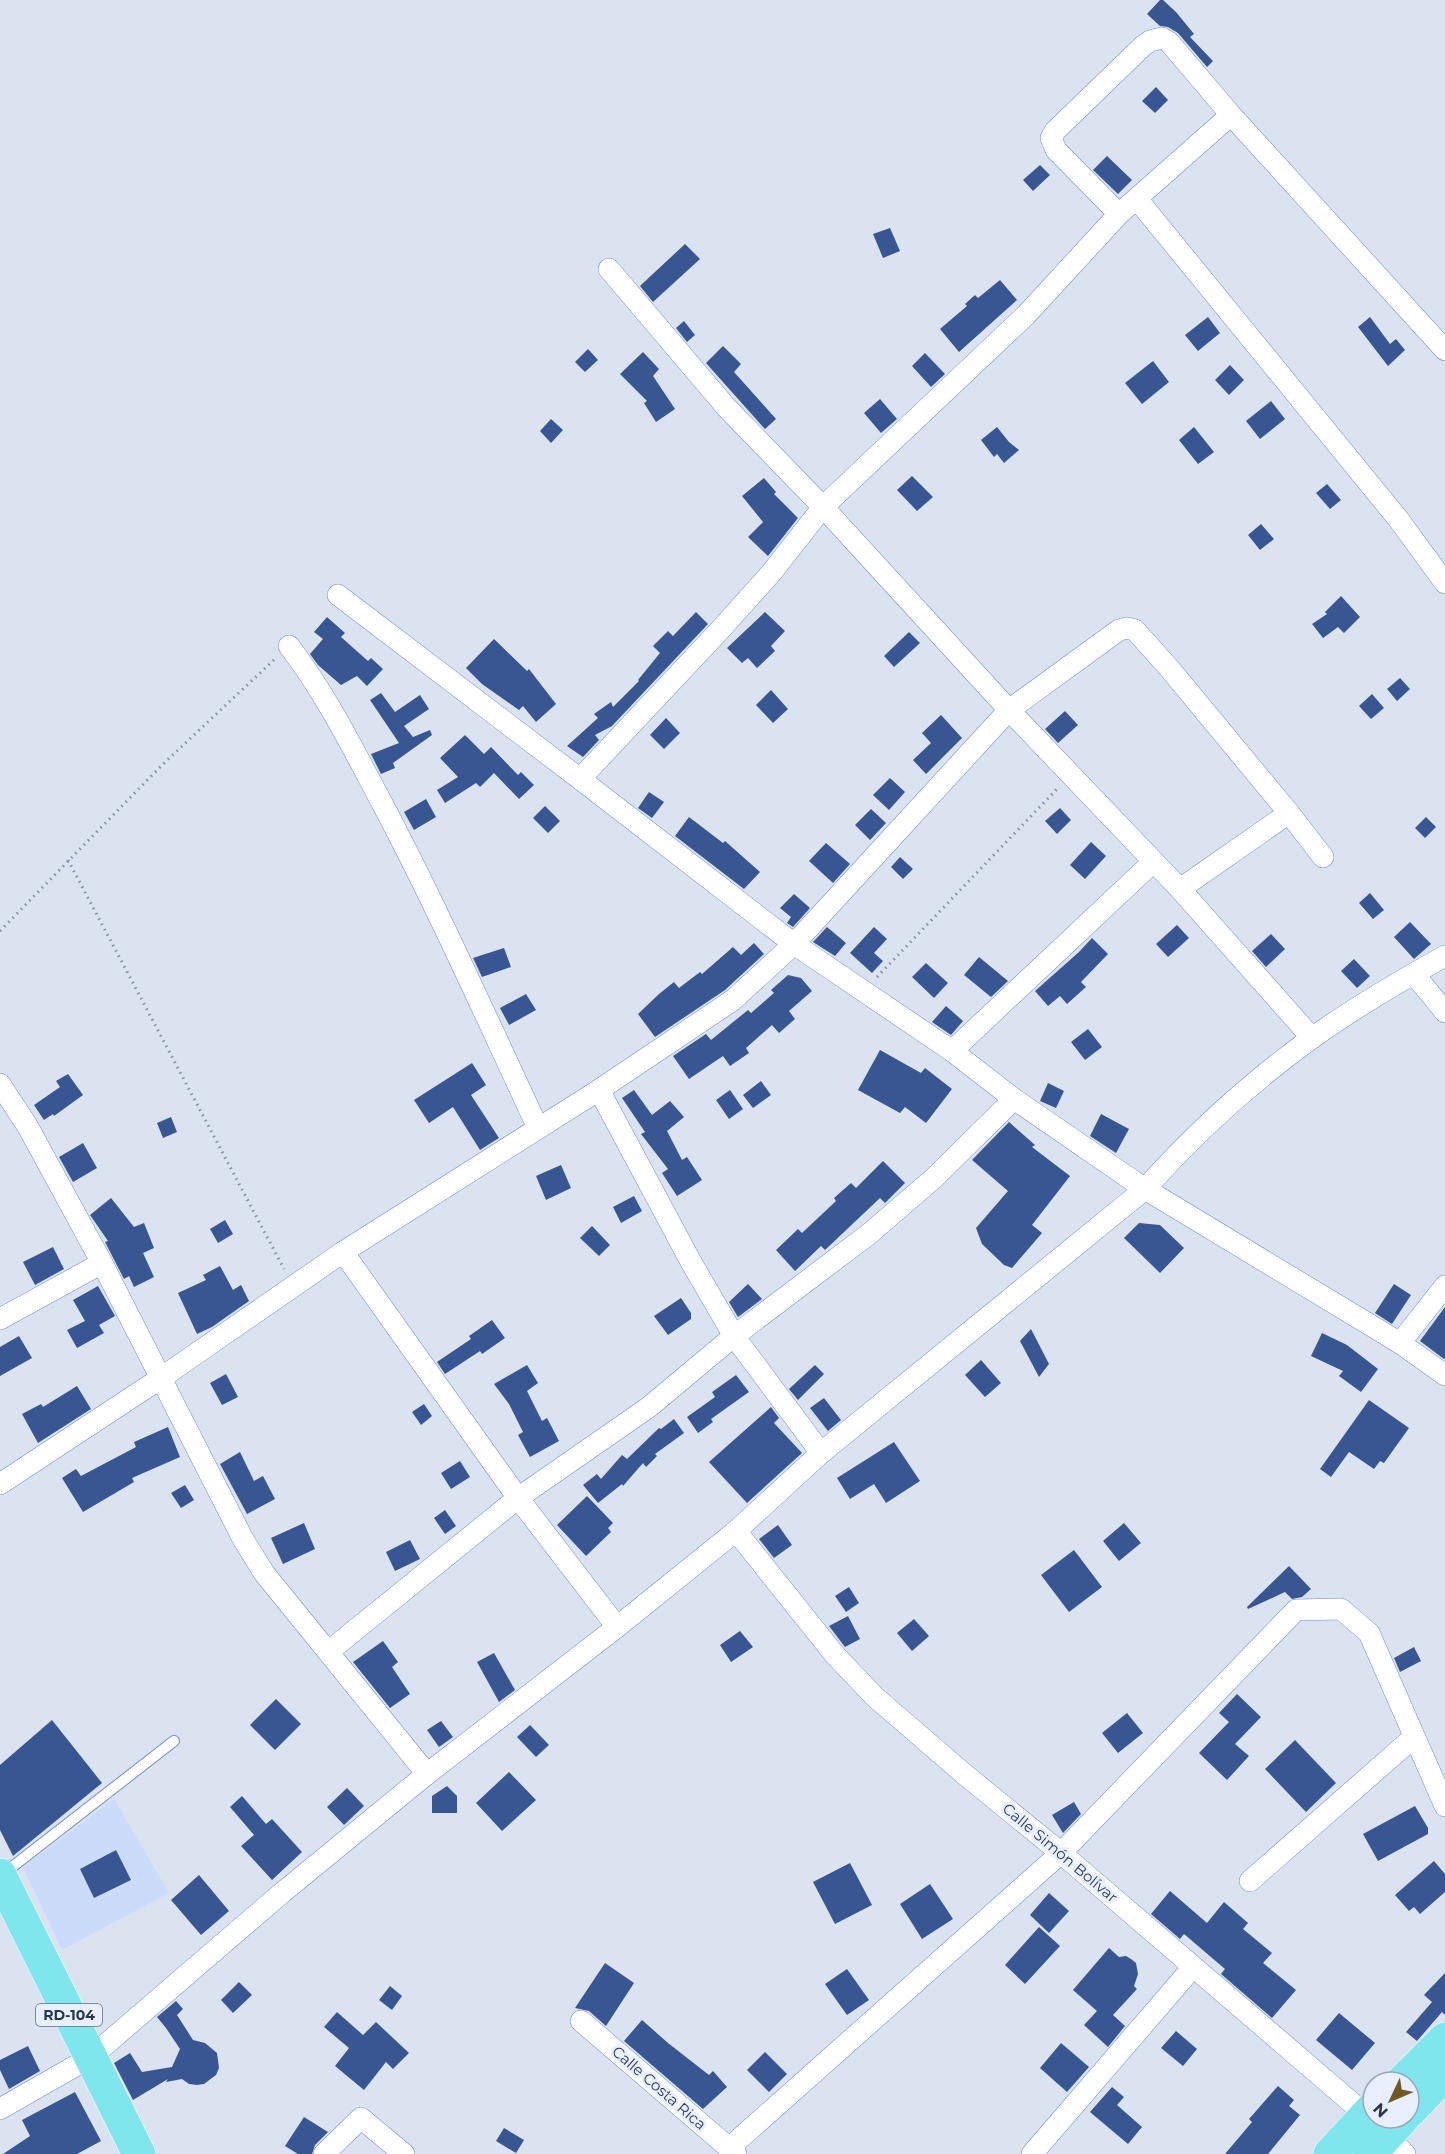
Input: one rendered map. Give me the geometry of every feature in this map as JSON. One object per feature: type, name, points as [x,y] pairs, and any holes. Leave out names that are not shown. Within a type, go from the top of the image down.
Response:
[{"type":"main road","name":"RD-104","points":[[0,1876],[139,2154]]},
{"type":"main road","points":[[1414,2070],[1445,2039]]},
{"type":"main road","points":[[1421,2099],[1445,2074]]},
{"type":"main road","points":[[1330,2154],[1384,2131]]},
{"type":"street","points":[[1119,214],[1056,150],[1051,138],[1054,131],[1143,46],[1157,38],[1162,38],[1169,42],[1231,115],[1445,350]]},
{"type":"street","points":[[580,779],[720,630],[824,507],[1026,315],[1119,214],[1231,115]]},
{"type":"street","points":[[1137,199],[1399,520],[1445,583]]},
{"type":"street","points":[[609,269],[726,407],[824,507],[1010,710],[1180,889],[1312,1038]]},
{"type":"street","points":[[338,595],[794,944],[952,1051],[1014,1099],[1145,1189],[1400,1343],[1445,1375]]},
{"type":"street","points":[[0,1485],[344,1252],[598,1090],[733,1000],[794,944],[1010,710],[1119,630],[1127,628],[1135,630],[1289,813],[1323,857]]},
{"type":"street","points":[[289,646],[308,670],[343,730],[422,879],[538,1128]]},
{"type":"street","points":[[1180,889],[1289,813]]},
{"type":"street","points":[[952,1051],[1153,862]]},
{"type":"street","points":[[0,2109],[91,2057],[283,1892],[427,1774],[617,1627],[736,1531],[821,1453],[1145,1189],[1186,1143],[1251,1086],[1312,1038],[1445,956]]},
{"type":"street","points":[[1414,974],[1445,1012]]},
{"type":"street","points":[[0,1084],[28,1127],[102,1263],[243,1539],[264,1573],[427,1774]]},
{"type":"street","points":[[598,1090],[691,1262],[734,1336],[821,1453]]},
{"type":"street","points":[[328,1652],[518,1498],[649,1407],[734,1336],[869,1234],[934,1178],[1014,1099]]},
{"type":"street","points":[[344,1252],[518,1498],[617,1627]]},
{"type":"street","points":[[0,1319],[102,1263]]},
{"type":"street","points":[[1400,1343],[1445,1286]]},
{"type":"street","name":"Calle Simón Bolívar","points":[[736,1531],[835,1655],[875,1697],[1061,1853],[1384,2131]]},
{"type":"street","points":[[733,2151],[1061,1853],[1296,1610],[1341,1609],[1369,1633],[1445,1806]]},
{"type":"street","points":[[1250,1881],[1414,1737]]},
{"type":"street","points":[[1032,2154],[1193,1967]]},
{"type":"street","name":"Calle Costa Rica","points":[[581,2021],[733,2151]]},
{"type":"street","points":[[324,2154],[361,2118],[404,2154]]},
{"type":"lane","points":[[0,1876],[174,1741]]},
{"type":"path","points":[[0,931],[163,764],[289,646]]},
{"type":"path","points":[[863,991],[1071,775]]},
{"type":"path","points":[[68,860],[293,1286]]},
{"type":"shaded area","points":[[114,1799],[169,1893],[62,1950],[23,1867]]},
{"type":"building","points":[[1160,0],[1176,12],[1194,34],[1190,37],[1213,61],[1207,67],[1178,33],[1168,27],[1160,26],[1147,14]]},
{"type":"building","points":[[1156,87],[1168,100],[1155,113],[1142,101]]},
{"type":"building","points":[[1107,156],[1132,180],[1118,194],[1093,170]]},
{"type":"building","points":[[1040,165],[1050,175],[1033,191],[1023,180]]},
{"type":"building","points":[[890,228],[900,251],[883,258],[873,234]]},
{"type":"building","points":[[685,244],[700,259],[653,302],[640,286]]},
{"type":"building","points":[[1000,280],[1017,300],[959,352],[940,329],[967,306],[965,304],[975,295],[978,298]]},
{"type":"building","points":[[1208,317],[1220,333],[1198,351],[1185,335]]},
{"type":"building","points":[[1370,317],[1390,344],[1396,339],[1405,350],[1388,366],[1358,327]]},
{"type":"building","points":[[684,321],[695,335],[687,342],[676,328]]},
{"type":"building","points":[[723,346],[741,364],[734,372],[776,419],[765,429],[706,363]]},
{"type":"building","points":[[588,349],[598,360],[585,372],[575,362]]},
{"type":"building","points":[[643,352],[659,369],[653,376],[675,409],[656,422],[644,403],[647,401],[620,374]]},
{"type":"building","points":[[925,353],[945,374],[931,387],[912,366]]},
{"type":"building","points":[[1153,361],[1169,382],[1142,404],[1125,383]]},
{"type":"building","points":[[1230,365],[1244,380],[1229,395],[1215,380]]},
{"type":"building","points":[[880,399],[897,419],[881,433],[864,413]]},
{"type":"building","points":[[1271,401],[1285,419],[1260,439],[1246,421]]},
{"type":"building","points":[[551,419],[563,430],[551,443],[540,431]]},
{"type":"building","points":[[997,427],[1019,450],[1004,463],[997,454],[994,457],[981,440]]},
{"type":"building","points":[[1194,427],[1214,452],[1198,464],[1179,440]]},
{"type":"building","points":[[912,476],[933,497],[917,511],[897,490]]},
{"type":"building","points":[[764,478],[776,492],[774,494],[798,518],[768,556],[748,537],[763,522],[742,496]]},
{"type":"building","points":[[1327,484],[1341,500],[1330,509],[1316,493]]},
{"type":"building","points":[[1261,524],[1274,539],[1260,550],[1248,535]]},
{"type":"building","points":[[1341,596],[1360,617],[1344,633],[1338,627],[1323,638],[1312,624],[1327,614],[1325,612]]},
{"type":"building","points":[[696,612],[708,624],[612,726],[595,735],[599,740],[583,757],[567,746],[598,718],[594,714],[611,702],[613,707],[639,681],[660,653],[653,646],[668,631],[673,636]]},
{"type":"building","points":[[765,612],[785,631],[771,646],[775,651],[757,668],[748,658],[742,663],[727,648]]},
{"type":"building","points":[[327,617],[345,633],[341,637],[368,661],[371,658],[383,669],[367,686],[357,676],[341,685],[318,665],[310,654],[323,639],[314,632]]},
{"type":"building","points":[[909,632],[920,643],[894,667],[884,656]]},
{"type":"building","points":[[494,639],[527,671],[529,669],[556,704],[536,722],[523,706],[519,710],[482,684],[466,668]]},
{"type":"building","points":[[1400,678],[1410,689],[1397,701],[1387,689]]},
{"type":"building","points":[[771,690],[788,709],[773,723],[756,705]]},
{"type":"building","points":[[381,693],[395,712],[420,695],[429,709],[404,726],[413,737],[430,730],[432,735],[393,763],[395,768],[381,774],[371,754],[399,743],[370,700]]},
{"type":"building","points":[[1372,694],[1384,708],[1371,719],[1359,706]]},
{"type":"building","points":[[1065,711],[1078,725],[1058,743],[1045,729]]},
{"type":"building","points":[[941,715],[962,738],[926,774],[913,760],[931,743],[922,733]]},
{"type":"building","points":[[666,718],[680,733],[664,749],[650,735]]},
{"type":"building","points":[[465,735],[484,754],[491,747],[518,775],[521,772],[534,785],[519,799],[494,773],[480,787],[476,783],[445,803],[437,790],[458,777],[440,758]]},
{"type":"building","points":[[890,778],[905,792],[889,810],[873,795]]},
{"type":"building","points":[[649,792],[664,802],[652,818],[638,808]]},
{"type":"building","points":[[426,799],[436,817],[414,830],[404,812]]},
{"type":"building","points":[[545,806],[560,821],[548,833],[533,818]]},
{"type":"building","points":[[1060,808],[1071,820],[1057,834],[1045,821]]},
{"type":"building","points":[[871,809],[886,823],[870,840],[855,825]]},
{"type":"building","points":[[689,817],[723,843],[725,841],[760,872],[744,889],[675,836]]},
{"type":"building","points":[[1426,817],[1436,827],[1425,838],[1415,828]]},
{"type":"building","points":[[1091,842],[1106,856],[1085,879],[1070,865]]},
{"type":"building","points":[[826,843],[850,864],[833,883],[809,861]]},
{"type":"building","points":[[900,857],[913,869],[903,879],[891,867]]},
{"type":"building","points":[[1370,893],[1384,910],[1373,919],[1359,903]]},
{"type":"building","points":[[794,894],[810,908],[793,927],[787,923],[791,917],[780,908]]},
{"type":"building","points":[[1410,922],[1431,944],[1414,959],[1394,937]]},
{"type":"building","points":[[1177,925],[1189,938],[1168,957],[1156,944]]},
{"type":"building","points":[[827,927],[846,943],[835,956],[813,942]]},
{"type":"building","points":[[874,927],[887,939],[874,953],[883,961],[872,973],[850,953]]},
{"type":"building","points":[[1271,934],[1285,949],[1266,967],[1252,951]]},
{"type":"building","points":[[1092,938],[1108,954],[1081,982],[1086,987],[1067,1004],[1060,996],[1048,1006],[1035,991]]},
{"type":"building","points":[[754,943],[764,954],[725,990],[655,1037],[638,1014],[659,994],[674,982],[679,988],[700,972],[702,974],[733,947],[741,955]]},
{"type":"building","points":[[504,948],[511,967],[482,977],[473,958]]},
{"type":"building","points":[[979,957],[1008,981],[991,997],[964,975]]},
{"type":"building","points":[[1354,959],[1370,976],[1357,988],[1341,971]]},
{"type":"building","points":[[926,963],[948,983],[934,998],[912,977]]},
{"type":"building","points":[[788,975],[801,978],[812,991],[789,1011],[795,1019],[779,1033],[772,1025],[746,1048],[749,1053],[730,1066],[723,1056],[689,1079],[673,1056],[706,1034],[711,1040],[748,1010],[751,1013],[774,993],[771,990]]},
{"type":"building","points":[[526,994],[536,1010],[509,1025],[500,1008]]},
{"type":"building","points":[[946,1006],[963,1021],[951,1035],[932,1022]]},
{"type":"building","points":[[1088,1029],[1102,1047],[1085,1060],[1071,1042]]},
{"type":"building","points":[[880,1050],[921,1073],[925,1068],[952,1089],[926,1123],[905,1107],[900,1113],[858,1090]]},
{"type":"building","points":[[472,1063],[486,1085],[471,1095],[499,1138],[480,1150],[453,1107],[429,1123],[414,1100]]},
{"type":"building","points":[[68,1074],[83,1095],[54,1116],[53,1114],[44,1120],[34,1105],[60,1087],[56,1081]]},
{"type":"building","points":[[761,1081],[771,1095],[753,1108],[743,1095]]},
{"type":"building","points":[[1048,1083],[1064,1091],[1056,1108],[1040,1101]]},
{"type":"building","points":[[634,1090],[652,1115],[670,1101],[684,1117],[667,1131],[682,1160],[687,1157],[702,1180],[677,1196],[662,1173],[668,1169],[641,1134],[645,1132],[622,1098]]},
{"type":"building","points":[[730,1090],[743,1109],[729,1119],[716,1100]]},
{"type":"building","points":[[1101,1114],[1129,1129],[1116,1153],[1090,1136]]},
{"type":"building","points":[[171,1117],[177,1132],[163,1138],[157,1123]]},
{"type":"building","points":[[1009,1122],[1035,1145],[1032,1147],[1070,1176],[1032,1225],[1042,1233],[1012,1268],[1004,1265],[982,1244],[976,1228],[1008,1191],[972,1160]]},
{"type":"building","points":[[83,1143],[97,1168],[73,1182],[59,1157]]},
{"type":"building","points":[[883,1161],[905,1183],[885,1203],[880,1198],[825,1250],[821,1246],[795,1271],[776,1250],[798,1229],[802,1233],[836,1201],[834,1198],[851,1183],[856,1188]]},
{"type":"building","points":[[561,1165],[571,1188],[546,1200],[536,1176]]},
{"type":"building","points":[[634,1196],[642,1211],[621,1223],[613,1207]]},
{"type":"building","points":[[111,1198],[134,1227],[144,1223],[154,1248],[143,1253],[154,1277],[134,1287],[129,1276],[124,1279],[105,1242],[108,1241],[90,1215]]},
{"type":"building","points":[[225,1220],[233,1234],[218,1243],[210,1229]]},
{"type":"building","points":[[1139,1223],[1160,1225],[1184,1248],[1160,1273],[1124,1238]]},
{"type":"building","points":[[592,1226],[610,1245],[599,1256],[580,1238]]},
{"type":"building","points":[[53,1247],[64,1269],[35,1285],[23,1262]]},
{"type":"building","points":[[220,1266],[233,1290],[241,1285],[249,1301],[212,1327],[197,1334],[178,1293],[206,1280],[203,1275]]},
{"type":"building","points":[[748,1284],[762,1299],[738,1317],[729,1302]]},
{"type":"building","points":[[1394,1284],[1411,1295],[1392,1324],[1375,1313]]},
{"type":"building","points":[[98,1286],[115,1316],[99,1325],[104,1333],[77,1348],[67,1330],[85,1321],[73,1300]]},
{"type":"building","points":[[681,1298],[691,1313],[691,1319],[668,1335],[654,1316]]},
{"type":"building","points":[[1445,1307],[1445,1358],[1444,1359],[1420,1341]]},
{"type":"building","points":[[492,1320],[505,1338],[482,1354],[480,1351],[445,1374],[437,1362],[471,1339],[469,1336]]},
{"type":"building","points":[[1031,1329],[1049,1364],[1039,1377],[1020,1341]]},
{"type":"building","points":[[1322,1333],[1347,1345],[1378,1369],[1361,1392],[1339,1376],[1343,1371],[1311,1356]]},
{"type":"building","points":[[19,1336],[32,1358],[0,1376],[0,1347]]},
{"type":"building","points":[[981,1360],[1001,1383],[985,1397],[965,1375]]},
{"type":"building","points":[[527,1365],[538,1383],[527,1391],[542,1421],[547,1418],[559,1441],[530,1457],[518,1435],[523,1432],[509,1404],[494,1384]]},
{"type":"building","points":[[815,1365],[824,1374],[798,1400],[789,1389]]},
{"type":"building","points":[[226,1374],[238,1397],[222,1405],[210,1383]]},
{"type":"building","points":[[736,1375],[749,1392],[711,1419],[713,1422],[698,1433],[687,1417],[715,1397],[712,1392]]},
{"type":"building","points":[[77,1386],[91,1409],[38,1443],[22,1414],[41,1404],[43,1407]]},
{"type":"building","points":[[824,1398],[841,1420],[828,1431],[810,1408]]},
{"type":"building","points":[[1369,1400],[1409,1428],[1384,1463],[1380,1461],[1374,1469],[1349,1452],[1331,1477],[1320,1469]]},
{"type":"building","points":[[424,1404],[432,1416],[421,1425],[412,1412]]},
{"type":"building","points":[[771,1407],[779,1418],[774,1423],[802,1453],[747,1503],[709,1462]]},
{"type":"building","points":[[674,1419],[684,1433],[655,1454],[657,1456],[646,1467],[643,1463],[623,1486],[622,1484],[598,1503],[583,1485],[597,1474],[601,1479],[622,1455],[627,1459],[659,1428],[661,1429]]},
{"type":"building","points":[[168,1427],[180,1457],[132,1478],[134,1482],[83,1512],[62,1478],[76,1469],[81,1476],[136,1447],[134,1442]]},
{"type":"building","points":[[894,1442],[920,1481],[886,1503],[874,1484],[850,1499],[837,1478]]},
{"type":"building","points":[[240,1452],[254,1481],[263,1476],[275,1499],[247,1514],[220,1464]]},
{"type":"building","points":[[460,1461],[470,1477],[451,1489],[441,1473]]},
{"type":"building","points":[[185,1485],[194,1500],[181,1508],[171,1493]]},
{"type":"building","points":[[587,1496],[613,1523],[608,1528],[611,1532],[586,1556],[557,1525]]},
{"type":"building","points":[[445,1510],[456,1526],[445,1534],[434,1518]]},
{"type":"building","points":[[304,1523],[315,1549],[283,1564],[271,1538]]},
{"type":"building","points":[[1124,1523],[1141,1543],[1119,1561],[1103,1541]]},
{"type":"building","points":[[778,1525],[792,1545],[774,1558],[759,1539]]},
{"type":"building","points":[[410,1540],[420,1559],[395,1571],[386,1552]]},
{"type":"building","points":[[1074,1550],[1102,1587],[1069,1612],[1041,1575]]},
{"type":"building","points":[[1289,1566],[1311,1589],[1302,1597],[1292,1599],[1285,1592],[1248,1609],[1247,1607]]},
{"type":"building","points":[[849,1587],[859,1603],[846,1612],[835,1596]]},
{"type":"building","points":[[848,1616],[860,1639],[845,1647],[829,1626]]},
{"type":"building","points":[[914,1619],[929,1636],[912,1651],[897,1633]]},
{"type":"building","points":[[740,1631],[753,1647],[731,1662],[720,1645]]},
{"type":"building","points":[[383,1641],[398,1662],[392,1667],[410,1694],[390,1708],[353,1662]]},
{"type":"building","points":[[1414,1647],[1421,1661],[1400,1672],[1394,1658]]},
{"type":"building","points":[[494,1653],[515,1690],[499,1702],[477,1662]]},
{"type":"building","points":[[1237,1694],[1261,1717],[1235,1744],[1249,1756],[1227,1780],[1199,1753],[1229,1722],[1219,1713]]},
{"type":"building","points":[[276,1699],[301,1724],[275,1750],[250,1725]]},
{"type":"building","points":[[1127,1713],[1143,1733],[1118,1753],[1102,1733]]},
{"type":"building","points":[[52,1720],[102,1783],[13,1856],[0,1830],[0,1765]]},
{"type":"building","points":[[441,1721],[453,1737],[439,1747],[427,1730]]},
{"type":"building","points":[[530,1725],[549,1745],[536,1757],[517,1737]]},
{"type":"building","points":[[1295,1740],[1336,1783],[1306,1812],[1265,1769]]},
{"type":"building","points":[[509,1772],[536,1800],[502,1831],[476,1803]]},
{"type":"building","points":[[447,1786],[457,1796],[457,1813],[432,1813],[432,1796]]},
{"type":"building","points":[[347,1788],[364,1806],[344,1825],[327,1807]]},
{"type":"building","points":[[242,1796],[266,1824],[272,1819],[302,1852],[272,1880],[241,1846],[254,1835],[230,1807]]},
{"type":"building","points":[[1074,1802],[1081,1814],[1063,1833],[1052,1815]]},
{"type":"building","points":[[1415,1806],[1428,1828],[1428,1834],[1378,1861],[1363,1834]]},
{"type":"building","points":[[116,1850],[131,1880],[94,1898],[80,1869]]},
{"type":"building","points":[[1434,1861],[1445,1874],[1445,1892],[1420,1914],[1414,1907],[1409,1911],[1395,1895]]},
{"type":"building","points":[[850,1863],[872,1905],[835,1924],[813,1882]]},
{"type":"building","points":[[199,1875],[229,1911],[201,1935],[171,1900]]},
{"type":"building","points":[[930,1884],[953,1919],[922,1939],[900,1904]]},
{"type":"building","points":[[1170,1891],[1207,1923],[1224,1902],[1248,1923],[1243,1929],[1272,1953],[1263,1963],[1296,1990],[1272,2018],[1221,1974],[1225,1969],[1184,1934],[1180,1939],[1151,1914]]},
{"type":"building","points":[[1049,1893],[1069,1911],[1049,1933],[1030,1915]]},
{"type":"building","points":[[1039,1927],[1060,1946],[1025,1984],[1005,1965]]},
{"type":"building","points":[[1109,1948],[1119,1957],[1126,1956],[1136,1963],[1138,1974],[1134,1986],[1137,1989],[1113,2015],[1125,2026],[1108,2047],[1084,2025],[1097,2011],[1073,1990]]},
{"type":"building","points":[[605,1963],[634,1983],[606,2026],[589,2011],[575,2008]]},
{"type":"building","points":[[847,1969],[869,2000],[847,2015],[825,1984]]},
{"type":"building","points":[[1445,1973],[1445,2015],[1442,2012],[1417,2041],[1406,2032],[1432,2002],[1424,1995]]},
{"type":"building","points":[[239,1982],[252,1995],[233,2013],[221,2000]]},
{"type":"building","points":[[390,1986],[402,1996],[392,2010],[379,2000]]},
{"type":"building","points":[[176,2001],[183,2009],[177,2015],[193,2040],[205,2043],[217,2053],[219,2068],[216,2075],[204,2084],[197,2085],[189,2084],[182,2079],[166,2082],[168,2079],[133,2100],[114,2063],[130,2053],[142,2072],[172,2067],[180,2049],[157,2017]]},
{"type":"building","points":[[337,2012],[363,2035],[376,2022],[409,2053],[393,2069],[386,2062],[364,2090],[335,2066],[349,2048],[324,2027]]},
{"type":"building","points":[[1339,2013],[1375,2043],[1352,2070],[1316,2040]]},
{"type":"building","points":[[642,2020],[709,2075],[713,2071],[727,2087],[703,2109],[624,2041]]},
{"type":"building","points":[[1176,2031],[1197,2049],[1183,2066],[1161,2048]]},
{"type":"building","points":[[1061,2043],[1089,2067],[1067,2092],[1040,2068]]},
{"type":"building","points":[[28,2046],[40,2071],[9,2089],[0,2070],[0,2060]]},
{"type":"building","points":[[765,2052],[787,2074],[769,2092],[747,2070]]},
{"type":"building","points":[[1278,2086],[1294,2100],[1289,2106],[1300,2115],[1268,2154],[1225,2154],[1252,2122],[1249,2119]]},
{"type":"building","points":[[1112,2087],[1124,2097],[1117,2105],[1142,2127],[1128,2144],[1090,2112]]},
{"type":"building","points":[[75,2092],[101,2141],[77,2154],[3,2154],[30,2136],[22,2120]]},
{"type":"building","points":[[304,2117],[328,2132],[315,2145],[312,2154],[298,2154],[285,2146]]},
{"type":"building","points":[[504,2128],[524,2140],[516,2153],[496,2141]]}]
